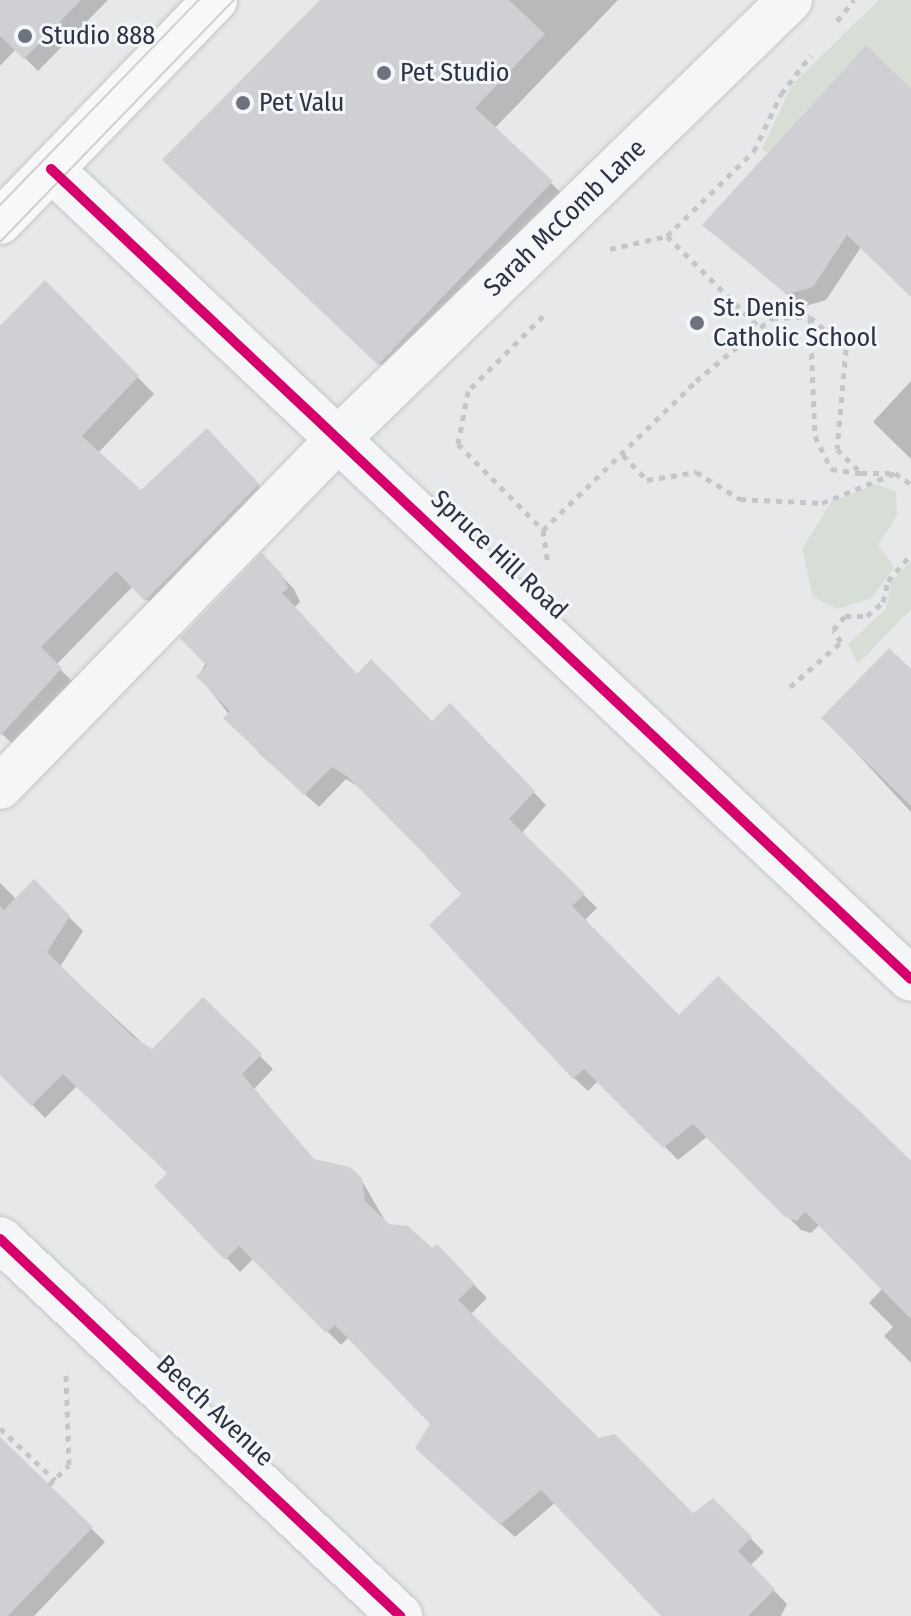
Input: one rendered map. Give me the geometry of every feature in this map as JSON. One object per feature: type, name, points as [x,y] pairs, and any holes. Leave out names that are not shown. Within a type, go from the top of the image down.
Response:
[{"type":"main road","points":[[0,222],[215,0]]},
{"type":"street","name":"Sarah McComb Lane","points":[[0,787],[341,436],[790,0]]},
{"type":"street","name":"Spruce Hill Road","points":[[51,169],[341,436],[911,979]]},
{"type":"street","name":"Beech Avenue","points":[[0,1239],[400,1616]]},
{"type":"path","points":[[600,259],[611,248],[667,236],[754,151],[781,94]]},
{"type":"path","points":[[667,236],[760,328]]},
{"type":"path","points":[[549,557],[543,530],[458,444],[468,391],[556,303]]},
{"type":"path","points":[[810,317],[815,436],[831,469],[895,473],[911,484]]},
{"type":"path","points":[[543,530],[772,318],[810,317],[846,349],[837,449],[861,473]]},
{"type":"path","points":[[623,455],[647,480],[696,472],[740,499],[822,503],[895,473]]},
{"type":"path","points":[[790,687],[841,642],[833,630],[845,616],[867,616],[883,602],[888,581],[911,555]]},
{"type":"path","points":[[49,1485],[69,1465],[66,1359]]},
{"type":"path","points":[[0,1428],[55,1480]]},
{"type":"shaded area","points":[[879,0],[911,0],[911,88],[866,45],[767,153],[762,149],[792,85]]},
{"type":"shaded area","points":[[876,484],[896,492],[897,516],[878,545],[894,567],[872,598],[837,609],[813,597],[802,549],[831,502]]},
{"type":"shaded area","points":[[911,561],[911,609],[858,664],[848,644],[886,609],[891,582]]},
{"type":"building","points":[[0,0],[81,0],[24,59],[0,36]]},
{"type":"building","points":[[320,0],[509,0],[545,34],[475,108],[553,181],[378,365],[162,160]]},
{"type":"building","points":[[866,45],[911,88],[911,297],[847,235],[813,287],[787,294],[702,225]]},
{"type":"building","points":[[45,280],[139,376],[82,436],[141,490],[207,428],[259,484],[145,601],[116,571],[41,647],[62,668],[0,736],[0,326]]},
{"type":"building","points":[[262,553],[281,573],[288,588],[282,593],[357,674],[371,659],[432,721],[450,703],[535,791],[509,819],[585,894],[572,906],[679,1015],[718,976],[911,1161],[911,1319],[805,1212],[797,1221],[785,1217],[693,1124],[663,1148],[584,1069],[573,1079],[429,925],[461,894],[426,856],[348,777],[332,767],[304,795],[223,718],[230,711],[196,676],[207,666],[180,638]]},
{"type":"building","points":[[889,648],[911,669],[911,806],[821,718]]},
{"type":"building","points":[[34,879],[70,916],[47,952],[133,1037],[152,1049],[203,997],[262,1054],[242,1074],[314,1159],[350,1167],[362,1178],[365,1201],[389,1224],[408,1226],[432,1248],[437,1244],[475,1284],[458,1300],[599,1438],[615,1434],[693,1513],[713,1498],[752,1537],[738,1551],[775,1589],[748,1616],[661,1616],[541,1490],[500,1525],[415,1448],[430,1424],[335,1325],[326,1333],[239,1246],[225,1260],[154,1186],[167,1173],[63,1074],[31,1106],[0,1075],[0,906],[4,910]]},
{"type":"building","points":[[0,1437],[93,1527],[8,1616],[0,1616]]},
{"type":"tram line","points":[[0,205],[199,0]]},
{"type":"tram line","points":[[0,242],[234,0]]},
{"type":"cycle path","points":[[51,169],[911,979]]},
{"type":"cycle path","points":[[0,1239],[400,1616]]},
{"type":"place","name":"Studio 888","points":[[25,36]]},
{"type":"place","name":"Pet Studio","points":[[384,73]]},
{"type":"place","name":"Pet Valu","points":[[243,103]]},
{"type":"place","name":"St. Denis Catholic School","points":[[697,323]]}]
